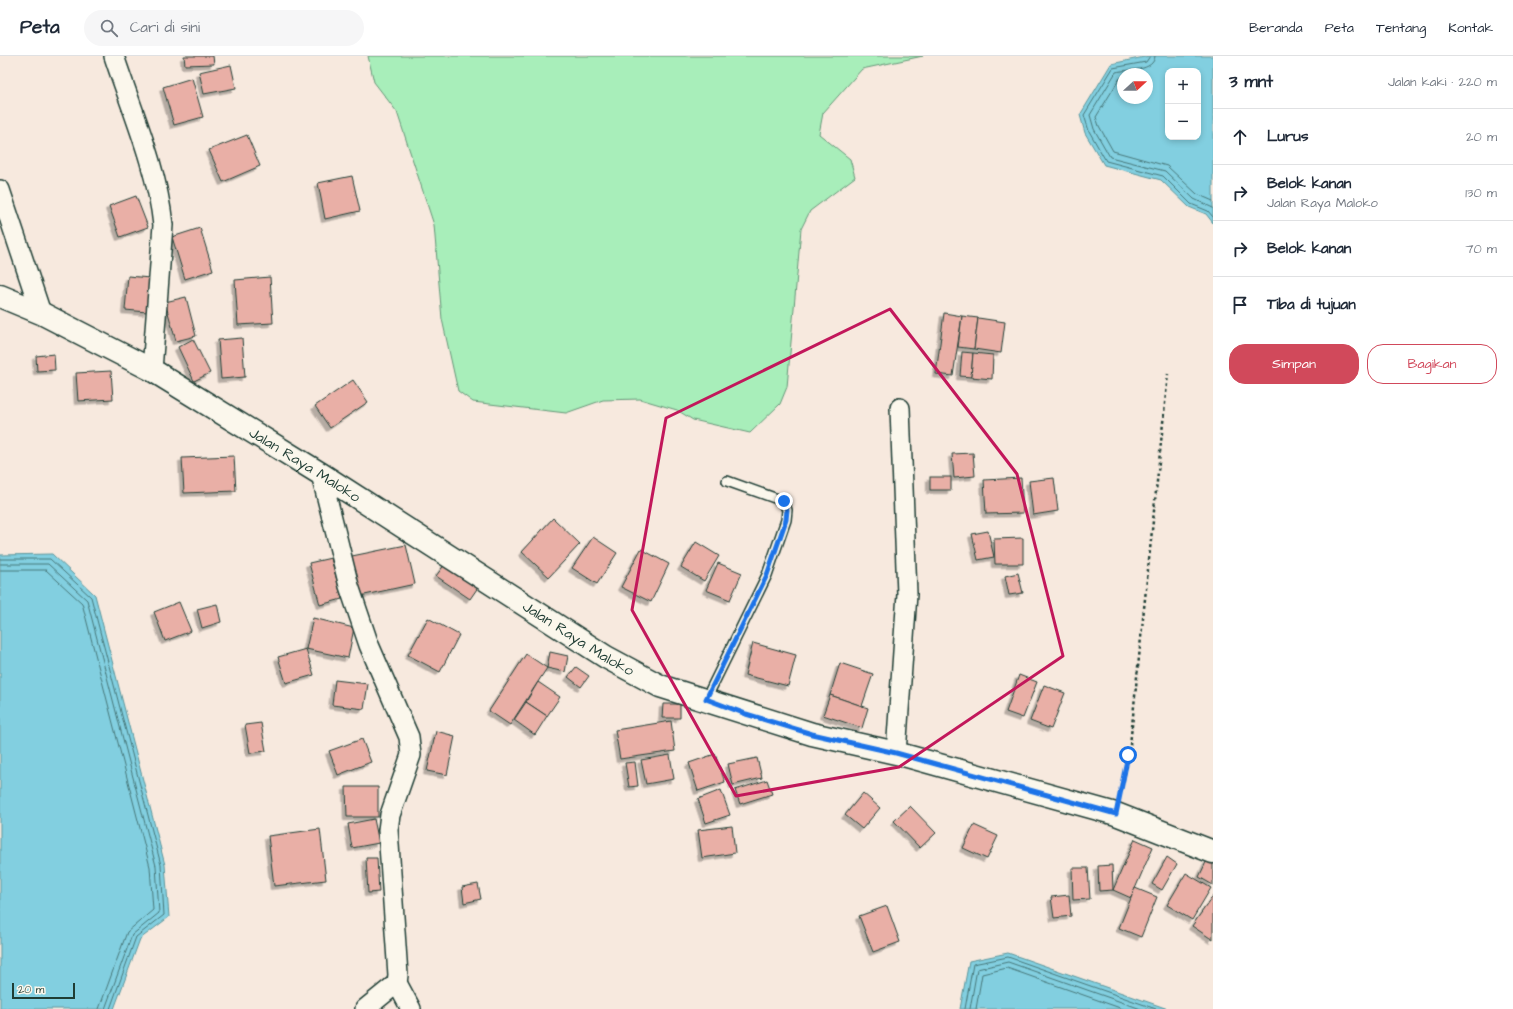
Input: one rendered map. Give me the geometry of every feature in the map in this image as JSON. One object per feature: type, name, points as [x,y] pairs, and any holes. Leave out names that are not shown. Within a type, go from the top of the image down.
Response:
[{"type":"street","points":[[114,56],[156,182],[161,206],[163,225],[152,370]]},
{"type":"street","points":[[0,190],[41,313]]},
{"type":"street","name":"Jalan Raya Maloko","points":[[0,296],[41,313],[152,370],[321,474],[606,657],[660,686],[706,699],[746,714],[812,734],[896,753],[1116,814],[1213,852]]},
{"type":"street","points":[[896,753],[907,586],[900,408]]},
{"type":"street","points":[[321,474],[349,586],[369,645],[409,737],[411,755],[392,809],[388,830],[397,983],[411,1009]]},
{"type":"street","points":[[365,1009],[397,983]]},
{"type":"lane","points":[[706,699],[767,575],[786,520],[787,510],[784,501],[727,481]]},
{"type":"path","points":[[1116,814],[1128,755],[1168,374]]},
{"type":"highlighted area","points":[[890,309],[1017,474],[1063,656],[899,767],[736,796],[632,610],[666,418]]},
{"type":"green space","points":[[368,56],[923,56],[862,69],[823,113],[819,134],[850,159],[855,177],[810,211],[801,229],[787,387],[780,404],[750,433],[693,420],[677,410],[640,399],[603,400],[566,413],[473,402],[458,391],[442,319],[434,225],[397,112],[374,82]]},
{"type":"water","points":[[1149,56],[1213,56],[1213,223],[1206,214],[1189,207],[1161,180],[1104,165],[1085,133],[1080,115],[1111,64]]},
{"type":"water","points":[[52,554],[95,595],[165,865],[169,917],[140,939],[114,1009],[0,1009],[0,555]]},
{"type":"water","points":[[1008,953],[1168,1009],[960,1009],[969,961]]},
{"type":"building","points":[[184,56],[213,56],[214,64],[185,65]]},
{"type":"building","points":[[231,65],[236,88],[204,94],[199,72]]},
{"type":"building","points":[[192,78],[203,117],[174,125],[163,87]]},
{"type":"building","points":[[247,135],[260,166],[223,182],[209,150]]},
{"type":"building","points":[[352,176],[360,211],[325,219],[318,183]]},
{"type":"building","points":[[136,196],[148,227],[120,237],[109,206]]},
{"type":"building","points":[[200,228],[213,270],[185,279],[172,237]]},
{"type":"building","points":[[128,276],[150,278],[147,312],[125,310]]},
{"type":"building","points":[[270,277],[273,323],[238,325],[235,280]]},
{"type":"building","points":[[186,297],[196,336],[176,341],[165,302]]},
{"type":"building","points":[[944,313],[962,316],[953,376],[936,374]]},
{"type":"building","points":[[962,316],[978,318],[974,349],[958,347]]},
{"type":"building","points":[[978,318],[1005,322],[1001,353],[974,349]]},
{"type":"building","points":[[242,338],[245,377],[221,379],[218,340]]},
{"type":"building","points":[[193,339],[210,373],[194,381],[178,347]]},
{"type":"building","points":[[962,352],[973,353],[971,377],[960,376]]},
{"type":"building","points":[[973,353],[993,355],[992,379],[971,377]]},
{"type":"building","points":[[54,354],[55,370],[37,371],[36,356]]},
{"type":"building","points":[[111,371],[113,399],[78,401],[76,373]]},
{"type":"building","points":[[353,380],[368,402],[330,428],[315,406]]},
{"type":"building","points":[[973,453],[975,476],[954,478],[952,454]]},
{"type":"building","points":[[234,456],[236,491],[184,493],[182,458]]},
{"type":"building","points":[[930,477],[951,477],[951,490],[930,490]]},
{"type":"building","points":[[1021,478],[1023,513],[986,514],[984,480]]},
{"type":"building","points":[[1054,478],[1058,511],[1033,515],[1029,481]]},
{"type":"building","points":[[553,518],[580,544],[549,577],[522,552]]},
{"type":"building","points":[[988,531],[994,557],[978,560],[972,534]]},
{"type":"building","points":[[593,537],[617,553],[597,584],[572,568]]},
{"type":"building","points":[[1023,538],[1023,564],[995,564],[994,539]]},
{"type":"building","points":[[696,542],[719,556],[704,581],[681,567]]},
{"type":"building","points":[[406,545],[415,584],[360,596],[352,556]]},
{"type":"building","points":[[641,549],[669,564],[651,602],[621,587]]},
{"type":"building","points":[[331,558],[342,599],[320,605],[309,563]]},
{"type":"building","points":[[448,560],[481,583],[470,599],[436,576]]},
{"type":"building","points":[[718,563],[742,573],[730,600],[706,590]]},
{"type":"building","points":[[1018,573],[1023,593],[1009,595],[1005,576]]},
{"type":"building","points":[[179,602],[191,631],[165,641],[154,612]]},
{"type":"building","points":[[217,604],[221,622],[202,628],[197,609]]},
{"type":"building","points":[[313,618],[354,628],[348,658],[306,649]]},
{"type":"building","points":[[428,618],[459,635],[440,672],[408,655]]},
{"type":"building","points":[[753,643],[796,655],[788,686],[745,675]]},
{"type":"building","points":[[306,649],[314,675],[286,683],[278,657]]},
{"type":"building","points":[[550,652],[568,656],[565,672],[547,668]]},
{"type":"building","points":[[526,654],[547,668],[510,725],[489,711]]},
{"type":"building","points":[[840,663],[873,674],[862,706],[830,695]]},
{"type":"building","points":[[576,667],[589,676],[581,687],[568,677]]},
{"type":"building","points":[[1019,675],[1037,682],[1023,718],[1006,712]]},
{"type":"building","points":[[335,680],[368,684],[364,709],[332,705]]},
{"type":"building","points":[[538,682],[560,697],[547,716],[526,702]]},
{"type":"building","points":[[1044,685],[1065,693],[1051,729],[1030,721]]},
{"type":"building","points":[[830,695],[868,708],[862,728],[823,715]]},
{"type":"building","points":[[526,702],[547,716],[535,735],[514,720]]},
{"type":"building","points":[[663,704],[680,704],[680,718],[662,718]]},
{"type":"building","points":[[671,721],[675,751],[620,759],[615,730]]},
{"type":"building","points":[[261,723],[266,751],[250,753],[245,725]]},
{"type":"building","points":[[436,731],[455,736],[447,775],[427,771]]},
{"type":"building","points":[[362,739],[371,762],[338,775],[329,751]]},
{"type":"building","points":[[715,754],[725,782],[698,791],[689,763]]},
{"type":"building","points":[[670,755],[674,779],[646,784],[641,760]]},
{"type":"building","points":[[757,758],[762,778],[733,785],[728,764]]},
{"type":"building","points":[[635,762],[638,786],[629,787],[625,763]]},
{"type":"building","points":[[767,780],[772,794],[740,804],[735,790]]},
{"type":"building","points":[[346,787],[378,787],[378,817],[347,817]]},
{"type":"building","points":[[721,790],[730,815],[706,823],[698,799]]},
{"type":"building","points":[[863,793],[880,808],[862,829],[845,815]]},
{"type":"building","points":[[910,806],[936,833],[920,848],[894,821]]},
{"type":"building","points":[[374,819],[379,843],[352,848],[348,824]]},
{"type":"building","points":[[974,825],[998,836],[987,859],[963,848]]},
{"type":"building","points":[[732,826],[735,853],[702,858],[698,830]]},
{"type":"building","points":[[320,829],[326,880],[274,886],[268,836]]},
{"type":"building","points":[[1135,839],[1153,847],[1131,898],[1113,890]]},
{"type":"building","points":[[1167,857],[1177,864],[1162,890],[1152,884]]},
{"type":"building","points":[[366,858],[377,858],[379,892],[368,893]]},
{"type":"building","points":[[1207,860],[1213,864],[1213,885],[1199,877]]},
{"type":"building","points":[[1112,865],[1113,890],[1099,891],[1098,866]]},
{"type":"building","points":[[1072,868],[1088,868],[1090,899],[1073,900]]},
{"type":"building","points":[[1186,873],[1211,888],[1192,920],[1167,905]]},
{"type":"building","points":[[478,884],[481,899],[464,903],[462,887]]},
{"type":"building","points":[[1135,888],[1157,897],[1141,937],[1119,928]]},
{"type":"building","points":[[1069,895],[1071,916],[1054,918],[1051,897]]},
{"type":"building","points":[[1213,896],[1213,940],[1192,926]]},
{"type":"building","points":[[887,906],[900,942],[873,952],[859,916]]},
{"type":"route","points":[[784,501],[787,510],[786,520],[767,575],[706,699],[746,714],[812,734],[896,753],[1021,789],[1116,814],[1128,755]]}]
